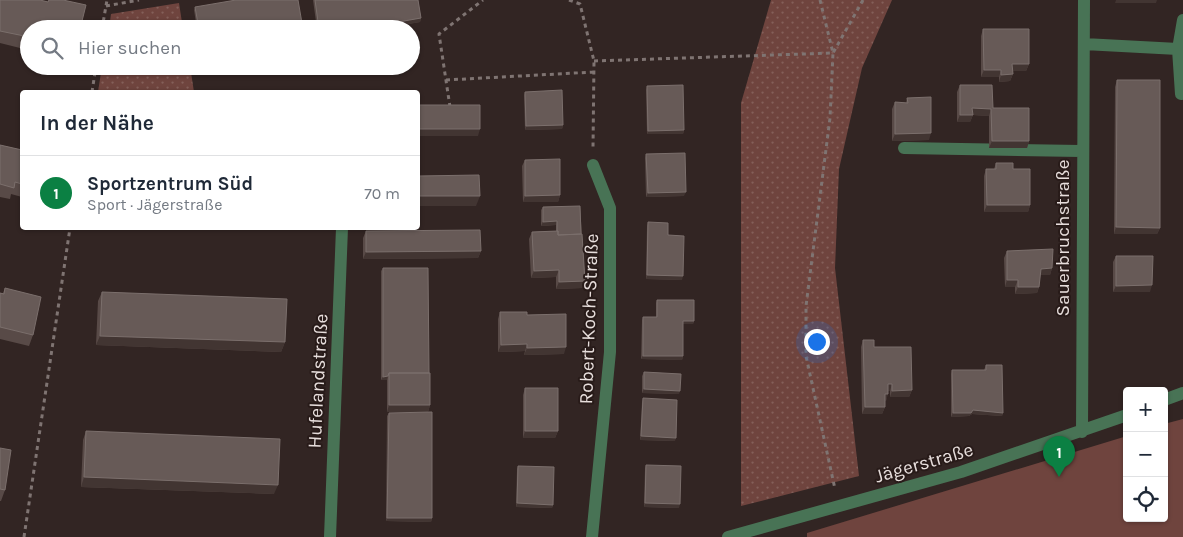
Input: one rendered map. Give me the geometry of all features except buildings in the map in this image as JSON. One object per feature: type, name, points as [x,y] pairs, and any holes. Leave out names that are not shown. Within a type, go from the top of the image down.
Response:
[{"type":"street","name":"Sauerbruchstraße","points":[[1082,432],[1081,151],[1084,0]]},
{"type":"street","points":[[1181,94],[1178,48],[1183,20]]},
{"type":"street","points":[[1084,44],[1178,48]]},
{"type":"street","points":[[904,148],[1081,151]]},
{"type":"street","name":"Robert-Koch-Straße","points":[[592,537],[610,352],[610,208],[593,165]]},
{"type":"street","name":"Hufelandstraße","points":[[330,537],[342,230]]},
{"type":"street","points":[[1168,399],[1183,393]]},
{"type":"street","name":"Jägerstraße","points":[[728,537],[961,472],[1082,432],[1123,416]]},
{"type":"path","points":[[104,20],[107,0]]},
{"type":"path","points":[[106,6],[139,0]]},
{"type":"path","points":[[442,109],[450,109],[439,34],[483,0]]},
{"type":"path","points":[[569,0],[580,4],[594,61],[593,165]]},
{"type":"path","points":[[820,0],[833,53],[830,118],[806,306],[806,356],[838,507]]},
{"type":"path","points":[[833,53],[863,0]]},
{"type":"path","points":[[594,61],[833,53]]},
{"type":"path","points":[[446,80],[594,72]]},
{"type":"path","points":[[92,90],[95,75]]},
{"type":"path","points":[[24,537],[70,230]]},
{"type":"shaded area","points":[[771,0],[892,0],[862,68],[839,169],[835,268],[859,476],[741,506],[741,103]]},
{"type":"shaded area","points":[[179,3],[182,20],[110,20],[111,14]]},
{"type":"shaded area","points":[[101,75],[191,75],[194,90],[98,90]]},
{"type":"shaded area","points":[[1183,419],[1183,537],[807,537],[807,533],[1123,437],[1123,522],[1168,522],[1168,423]]},
{"type":"place","name":"Sportzentrum Süd","points":[[1059,477]]}]
